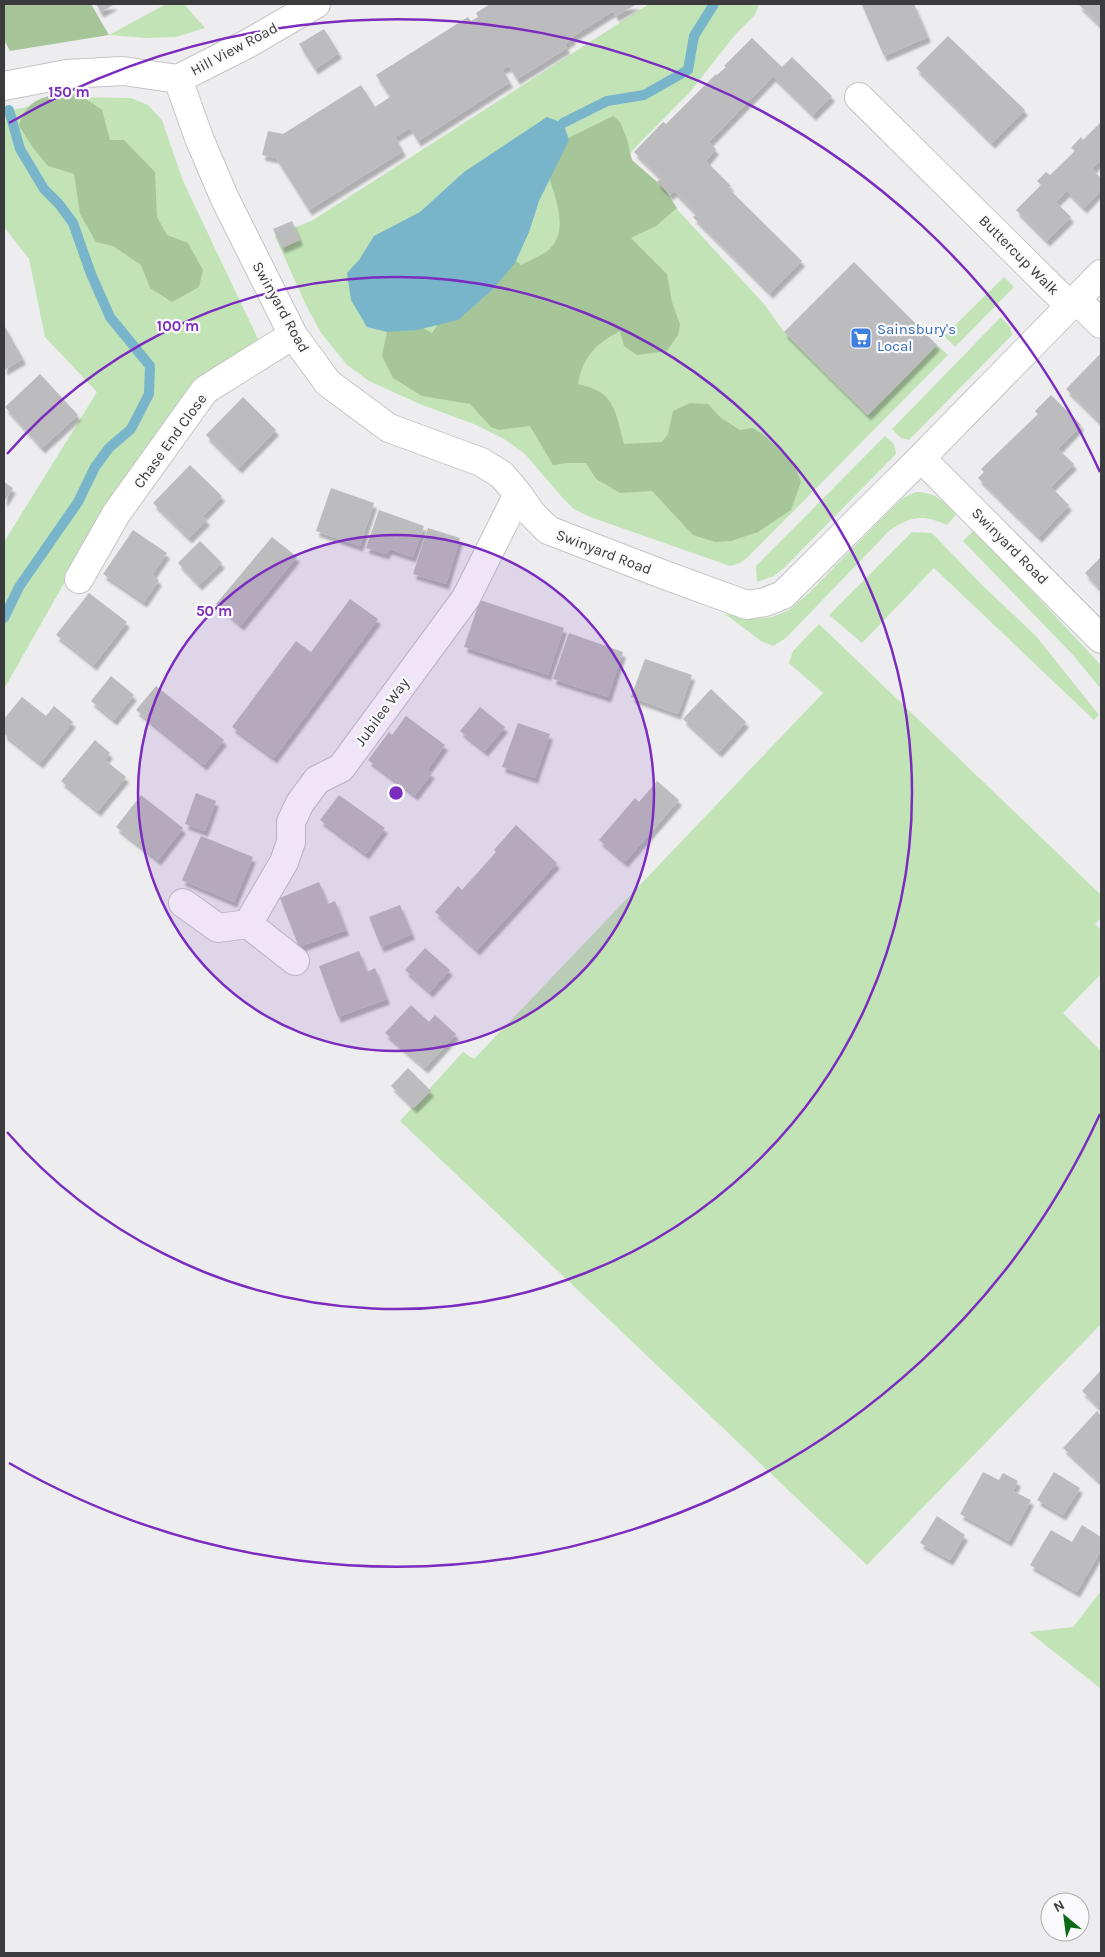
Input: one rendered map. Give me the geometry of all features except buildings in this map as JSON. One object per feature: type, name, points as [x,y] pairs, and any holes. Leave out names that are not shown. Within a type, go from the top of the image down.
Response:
[{"type":"street","name":"Hill View Road","points":[[178,79],[249,43],[316,4]]},
{"type":"street","points":[[4,86],[67,74],[104,72],[123,72],[178,79]]},
{"type":"street","name":"Swinyard Road","points":[[178,79],[199,138],[225,199],[293,335],[328,383],[389,428],[481,462],[502,475],[548,530],[662,574],[747,604],[765,602],[783,595],[920,458],[1101,640]]},
{"type":"street","name":"Buttercup Walk","points":[[859,98],[1073,302],[920,458]]},
{"type":"street","points":[[1101,274],[1073,302],[1101,324]]},
{"type":"street","name":"Chase End Close","points":[[79,579],[116,514],[205,390],[293,335]]},
{"type":"street","name":"Jubilee Way","points":[[248,924],[284,862],[291,842],[290,822],[300,803],[318,780],[341,768],[466,598],[518,494]]},
{"type":"street","points":[[183,903],[218,928],[248,924],[295,961]]},
{"type":"green space","points":[[4,4],[91,4],[109,35],[10,51],[4,40]]},
{"type":"green space","points":[[166,4],[184,4],[205,28],[176,37],[146,38],[109,35]]},
{"type":"green space","points":[[649,4],[759,4],[755,15],[735,35],[690,92],[628,155],[632,160],[764,304],[784,332],[867,415],[937,345],[948,355],[749,556],[740,563],[730,566],[590,517],[574,509],[525,454],[504,439],[474,424],[422,405],[369,381],[347,365],[321,333],[305,303],[275,236],[313,220]]},
{"type":"green space","points":[[70,93],[82,96],[102,110],[110,140],[124,140],[155,172],[157,217],[167,235],[188,243],[203,270],[199,287],[172,302],[150,288],[141,265],[113,246],[96,242],[80,214],[74,174],[48,166],[34,149],[19,126],[26,109],[45,97]]},
{"type":"green space","points":[[70,97],[131,98],[148,105],[162,120],[183,181],[259,341],[196,379],[79,557],[4,689],[4,542],[97,392],[45,337],[29,259],[4,227],[4,112]]},
{"type":"green space","points":[[613,116],[620,122],[627,139],[632,160],[664,188],[677,208],[656,226],[631,238],[667,274],[672,302],[680,324],[678,335],[667,351],[637,355],[624,346],[620,331],[597,346],[587,358],[578,384],[600,392],[607,398],[616,413],[624,444],[662,442],[668,434],[673,411],[690,403],[708,404],[721,418],[740,430],[753,428],[764,435],[795,465],[801,482],[791,510],[758,532],[731,541],[715,542],[693,535],[652,491],[620,493],[596,479],[586,463],[553,465],[530,426],[499,430],[491,427],[470,404],[422,396],[393,378],[382,356],[387,332],[410,321],[432,333],[445,313],[512,257],[521,265],[546,252],[554,244],[560,223],[559,212],[546,168],[564,140]]},
{"type":"green space","points":[[1004,277],[1014,287],[955,347],[944,336]]},
{"type":"green space","points":[[1001,317],[1010,327],[1012,335],[909,440],[901,438],[892,429]]},
{"type":"green space","points":[[885,436],[894,444],[896,454],[783,569],[774,576],[757,582],[756,566]]},
{"type":"green space","points":[[916,492],[923,492],[939,498],[956,515],[947,525],[931,519],[917,518],[904,522],[890,530],[786,638],[773,646],[761,641],[725,614],[753,619],[772,617],[789,610],[808,594],[892,508],[903,498]]},
{"type":"green space","points":[[973,531],[1005,562],[1098,662],[1101,666],[1101,689],[1073,655],[963,541]]},
{"type":"green space","points":[[912,532],[932,533],[981,584],[1036,636],[1099,715],[1094,720],[934,568],[862,643],[829,615]]},
{"type":"green space","points":[[819,624],[1101,895],[1101,918],[1095,924],[1101,930],[1101,974],[1063,1013],[1101,1051],[1101,1324],[867,1565],[400,1121],[463,1052],[474,1059],[823,693],[789,663],[793,651]]},
{"type":"green space","points":[[1101,1591],[1101,1689],[1029,1632],[1073,1627]]},
{"type":"water","points":[[547,117],[563,123],[569,140],[539,201],[529,232],[515,263],[493,289],[458,320],[417,330],[387,332],[367,327],[351,300],[347,273],[359,260],[374,236],[420,212],[464,172]]},
{"type":"waterway","points":[[563,123],[607,101],[644,95],[688,70],[694,36],[714,4]]},
{"type":"waterway","points":[[4,618],[19,587],[78,502],[95,467],[109,448],[131,429],[149,394],[150,366],[110,317],[91,274],[73,223],[59,204],[44,189],[20,149],[9,110]]},
{"type":"place","name":"Sainsbury's Local","points":[[861,338]]}]
